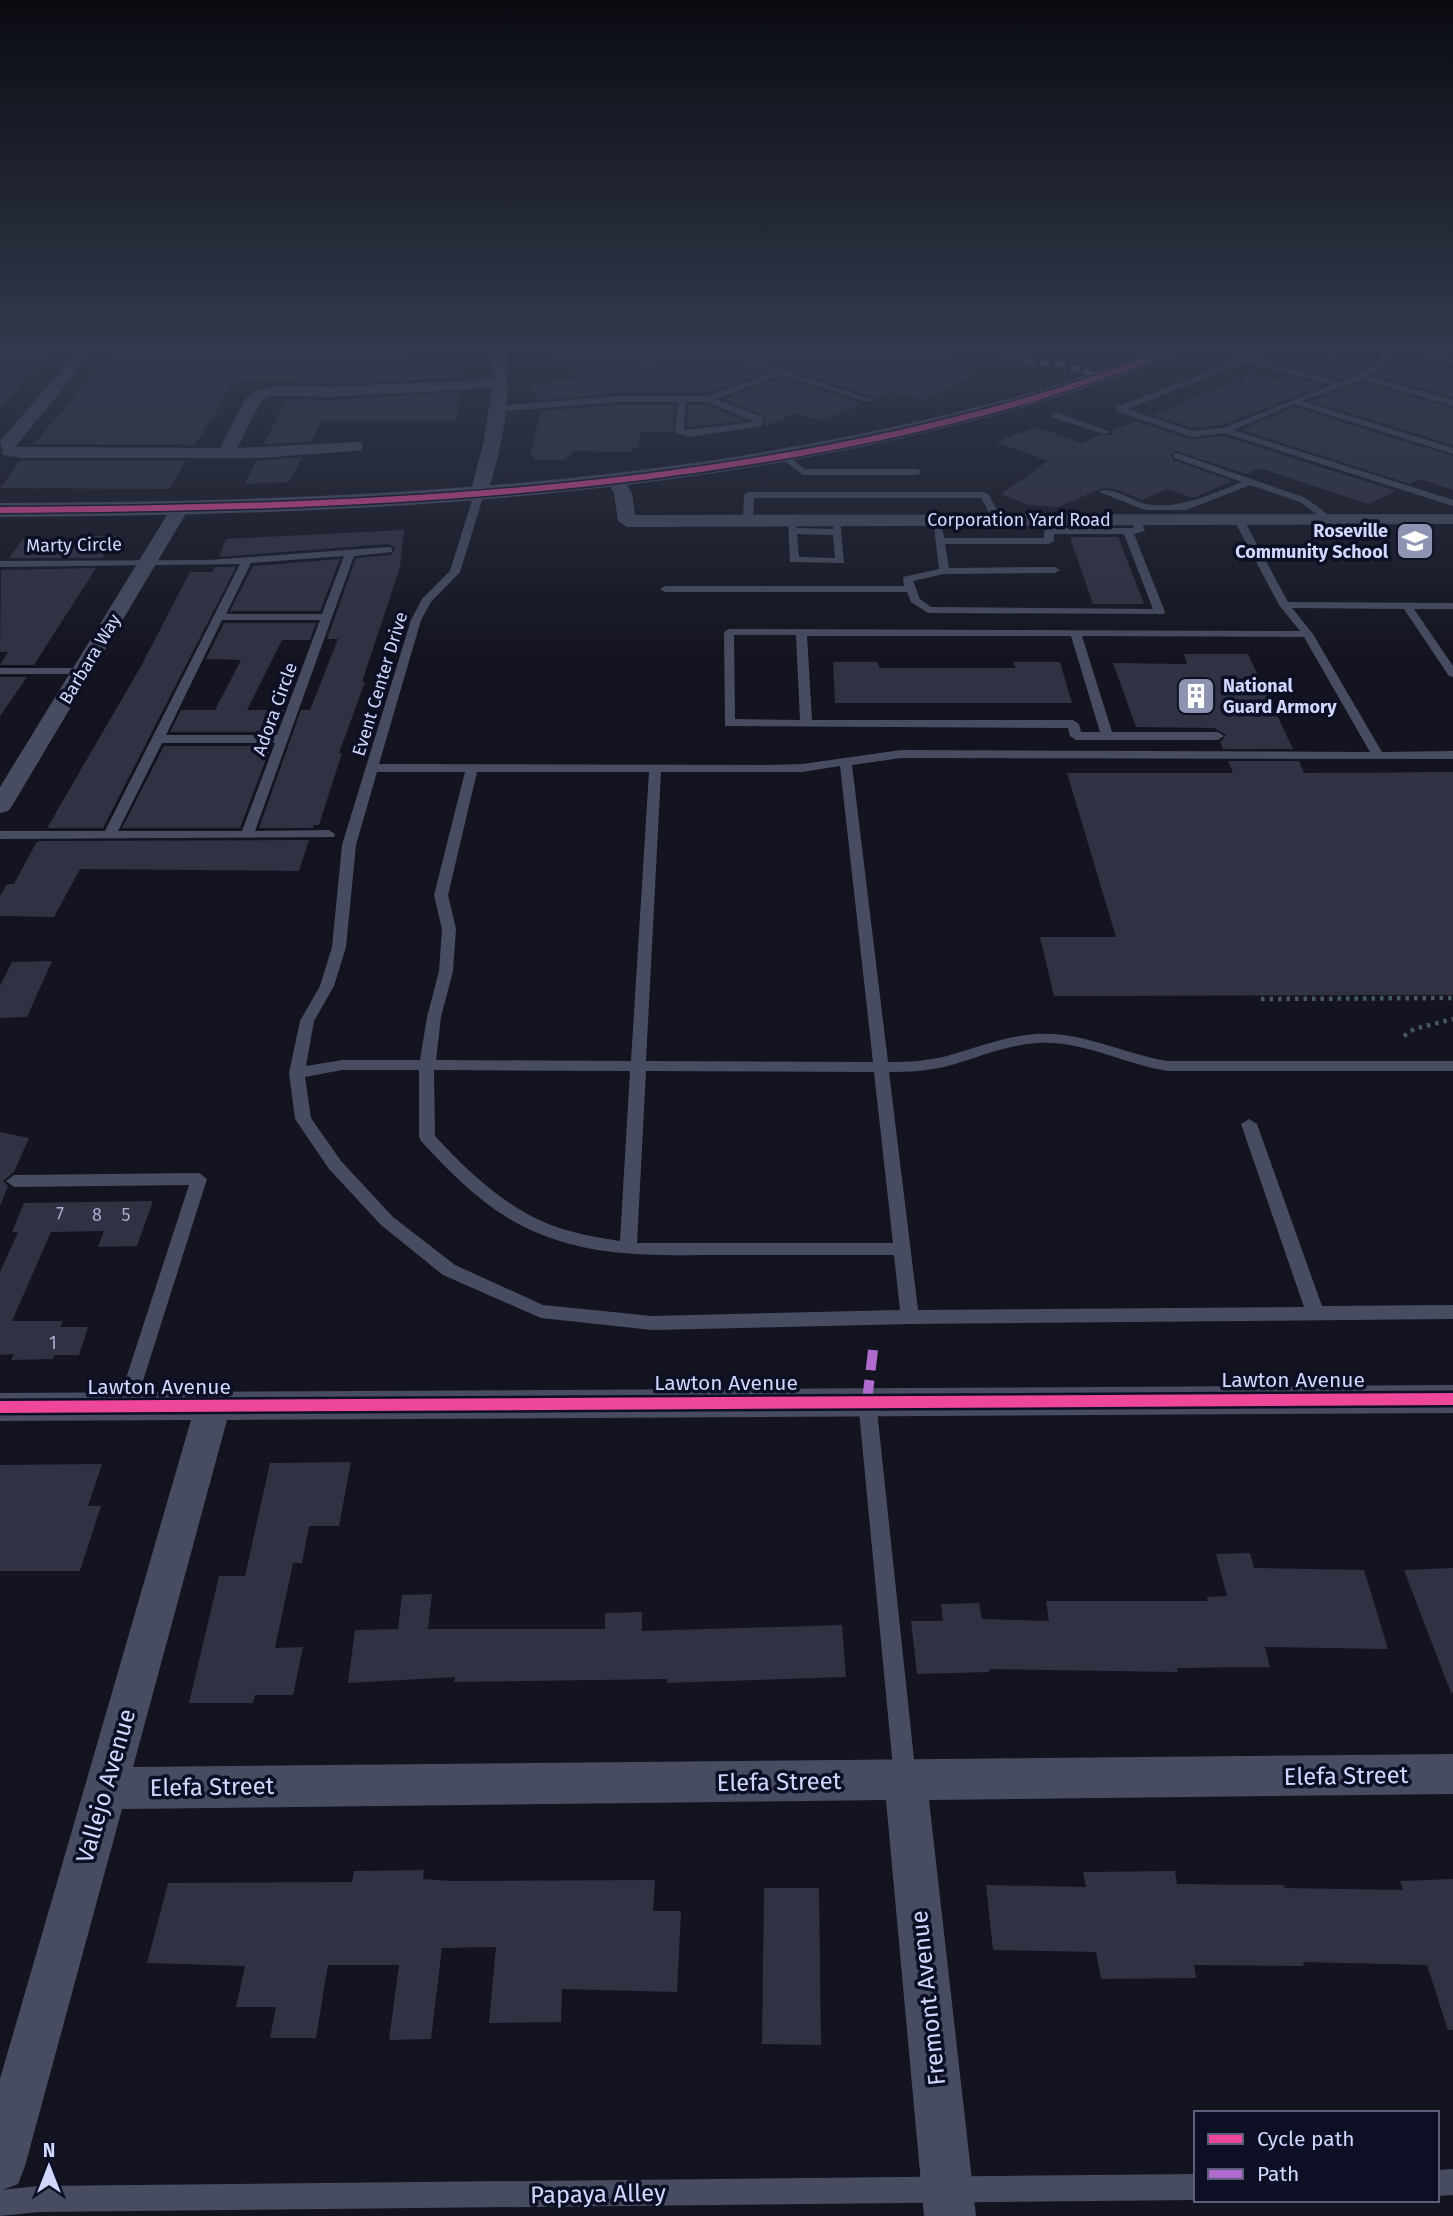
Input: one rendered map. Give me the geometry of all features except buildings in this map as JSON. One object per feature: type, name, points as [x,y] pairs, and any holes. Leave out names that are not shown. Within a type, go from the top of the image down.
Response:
[{"type":"main road","points":[[0,510],[179,510],[398,501],[615,480],[800,451]]},
{"type":"street","points":[[12,451],[255,451]]},
{"type":"street","points":[[479,494],[490,451]]},
{"type":"street","name":"Corporation Yard Road","points":[[615,480],[623,493],[627,521],[748,520],[792,526],[837,526],[936,520],[997,520],[1132,526],[1239,520],[1453,519]]},
{"type":"street","name":"Barbara Way","points":[[0,806],[8,778],[83,671],[179,510]]},
{"type":"street","name":"Lawton Avenue","points":[[0,1406],[1453,1399]]},
{"type":"street","name":"Vallejo Avenue","points":[[0,2166],[213,1406]]},
{"type":"street","name":"Elefa Street","points":[[105,1788],[1453,1774]]},
{"type":"street","name":"Fremont Avenue","points":[[905,1780],[949,2203]]},
{"type":"lane","points":[[1292,451],[1453,503]]},
{"type":"lane","points":[[782,455],[803,472],[917,472]]},
{"type":"lane","points":[[1177,456],[1304,500],[1329,519]]},
{"type":"lane","points":[[1104,492],[1145,507],[1186,507],[1249,482]]},
{"type":"lane","name":"Event Center Drive","points":[[479,494],[455,572],[426,601],[416,620],[349,845],[339,947],[327,986],[307,1021],[297,1073],[303,1119],[335,1165],[387,1221],[449,1270],[541,1311],[652,1323],[910,1317],[1453,1312]]},
{"type":"lane","points":[[748,520],[748,495],[984,495],[997,520]]},
{"type":"lane","points":[[936,520],[944,570]]},
{"type":"lane","points":[[1239,520],[1284,606],[1308,634],[1378,756]]},
{"type":"lane","points":[[792,526],[794,560],[840,561],[837,526]]},
{"type":"lane","points":[[939,541],[1049,541],[1049,531],[1132,526],[1160,612],[928,610],[915,600],[907,579],[944,570],[1055,570]]},
{"type":"lane","points":[[148,562],[247,560],[388,550]]},
{"type":"lane","name":"Adora Circle","points":[[247,835],[350,553]]},
{"type":"lane","points":[[110,835],[247,560]]},
{"type":"lane","name":"Marty Circle","points":[[4,564],[148,562]]},
{"type":"lane","points":[[0,575],[4,564]]},
{"type":"lane","points":[[664,589],[911,589]]},
{"type":"lane","points":[[1284,606],[1453,606]]},
{"type":"lane","points":[[1407,606],[1453,674]]},
{"type":"lane","points":[[219,617],[326,617]]},
{"type":"lane","points":[[1218,736],[1076,736],[1073,724],[729,723],[730,632],[1308,634]]},
{"type":"lane","points":[[801,632],[806,723]]},
{"type":"lane","points":[[1075,632],[1107,736]]},
{"type":"lane","points":[[0,671],[83,671]]},
{"type":"lane","points":[[158,739],[283,739]]},
{"type":"lane","points":[[371,771],[802,768],[901,754],[1453,755]]},
{"type":"lane","points":[[845,761],[910,1317]]},
{"type":"lane","points":[[472,769],[443,886],[442,895],[449,929],[446,971],[434,1017],[425,1082],[428,1137],[452,1165],[493,1199],[539,1227],[573,1239],[628,1249],[902,1249]]},
{"type":"lane","points":[[628,1249],[655,769]]},
{"type":"lane","points":[[0,835],[329,834]]},
{"type":"lane","points":[[297,1073],[342,1065],[936,1066],[999,1044],[1055,1038],[1091,1045],[1149,1064],[1178,1067],[1453,1066]]},
{"type":"lane","points":[[1249,1124],[1316,1314]]},
{"type":"lane","points":[[14,1181],[199,1179],[126,1406]]},
{"type":"lane","points":[[867,1401],[905,1780]]},
{"type":"lane","name":"Papaya Alley","points":[[0,2204],[39,2199],[949,2203],[1194,2187]]},
{"type":"path","points":[[1261,999],[1453,998]]},
{"type":"path","points":[[1404,1036],[1414,1029],[1453,1019]]},
{"type":"marked path","points":[[867,1401],[873,1350]]},
{"type":"cycle path","points":[[0,510],[254,507],[381,501],[635,478],[800,451]]},
{"type":"cycle path","points":[[0,1407],[1453,1399]]},
{"type":"place","name":"Roseville Community School","points":[[1415,541]]},
{"type":"place","name":"National Guard Armory","points":[[1196,696]]}]
